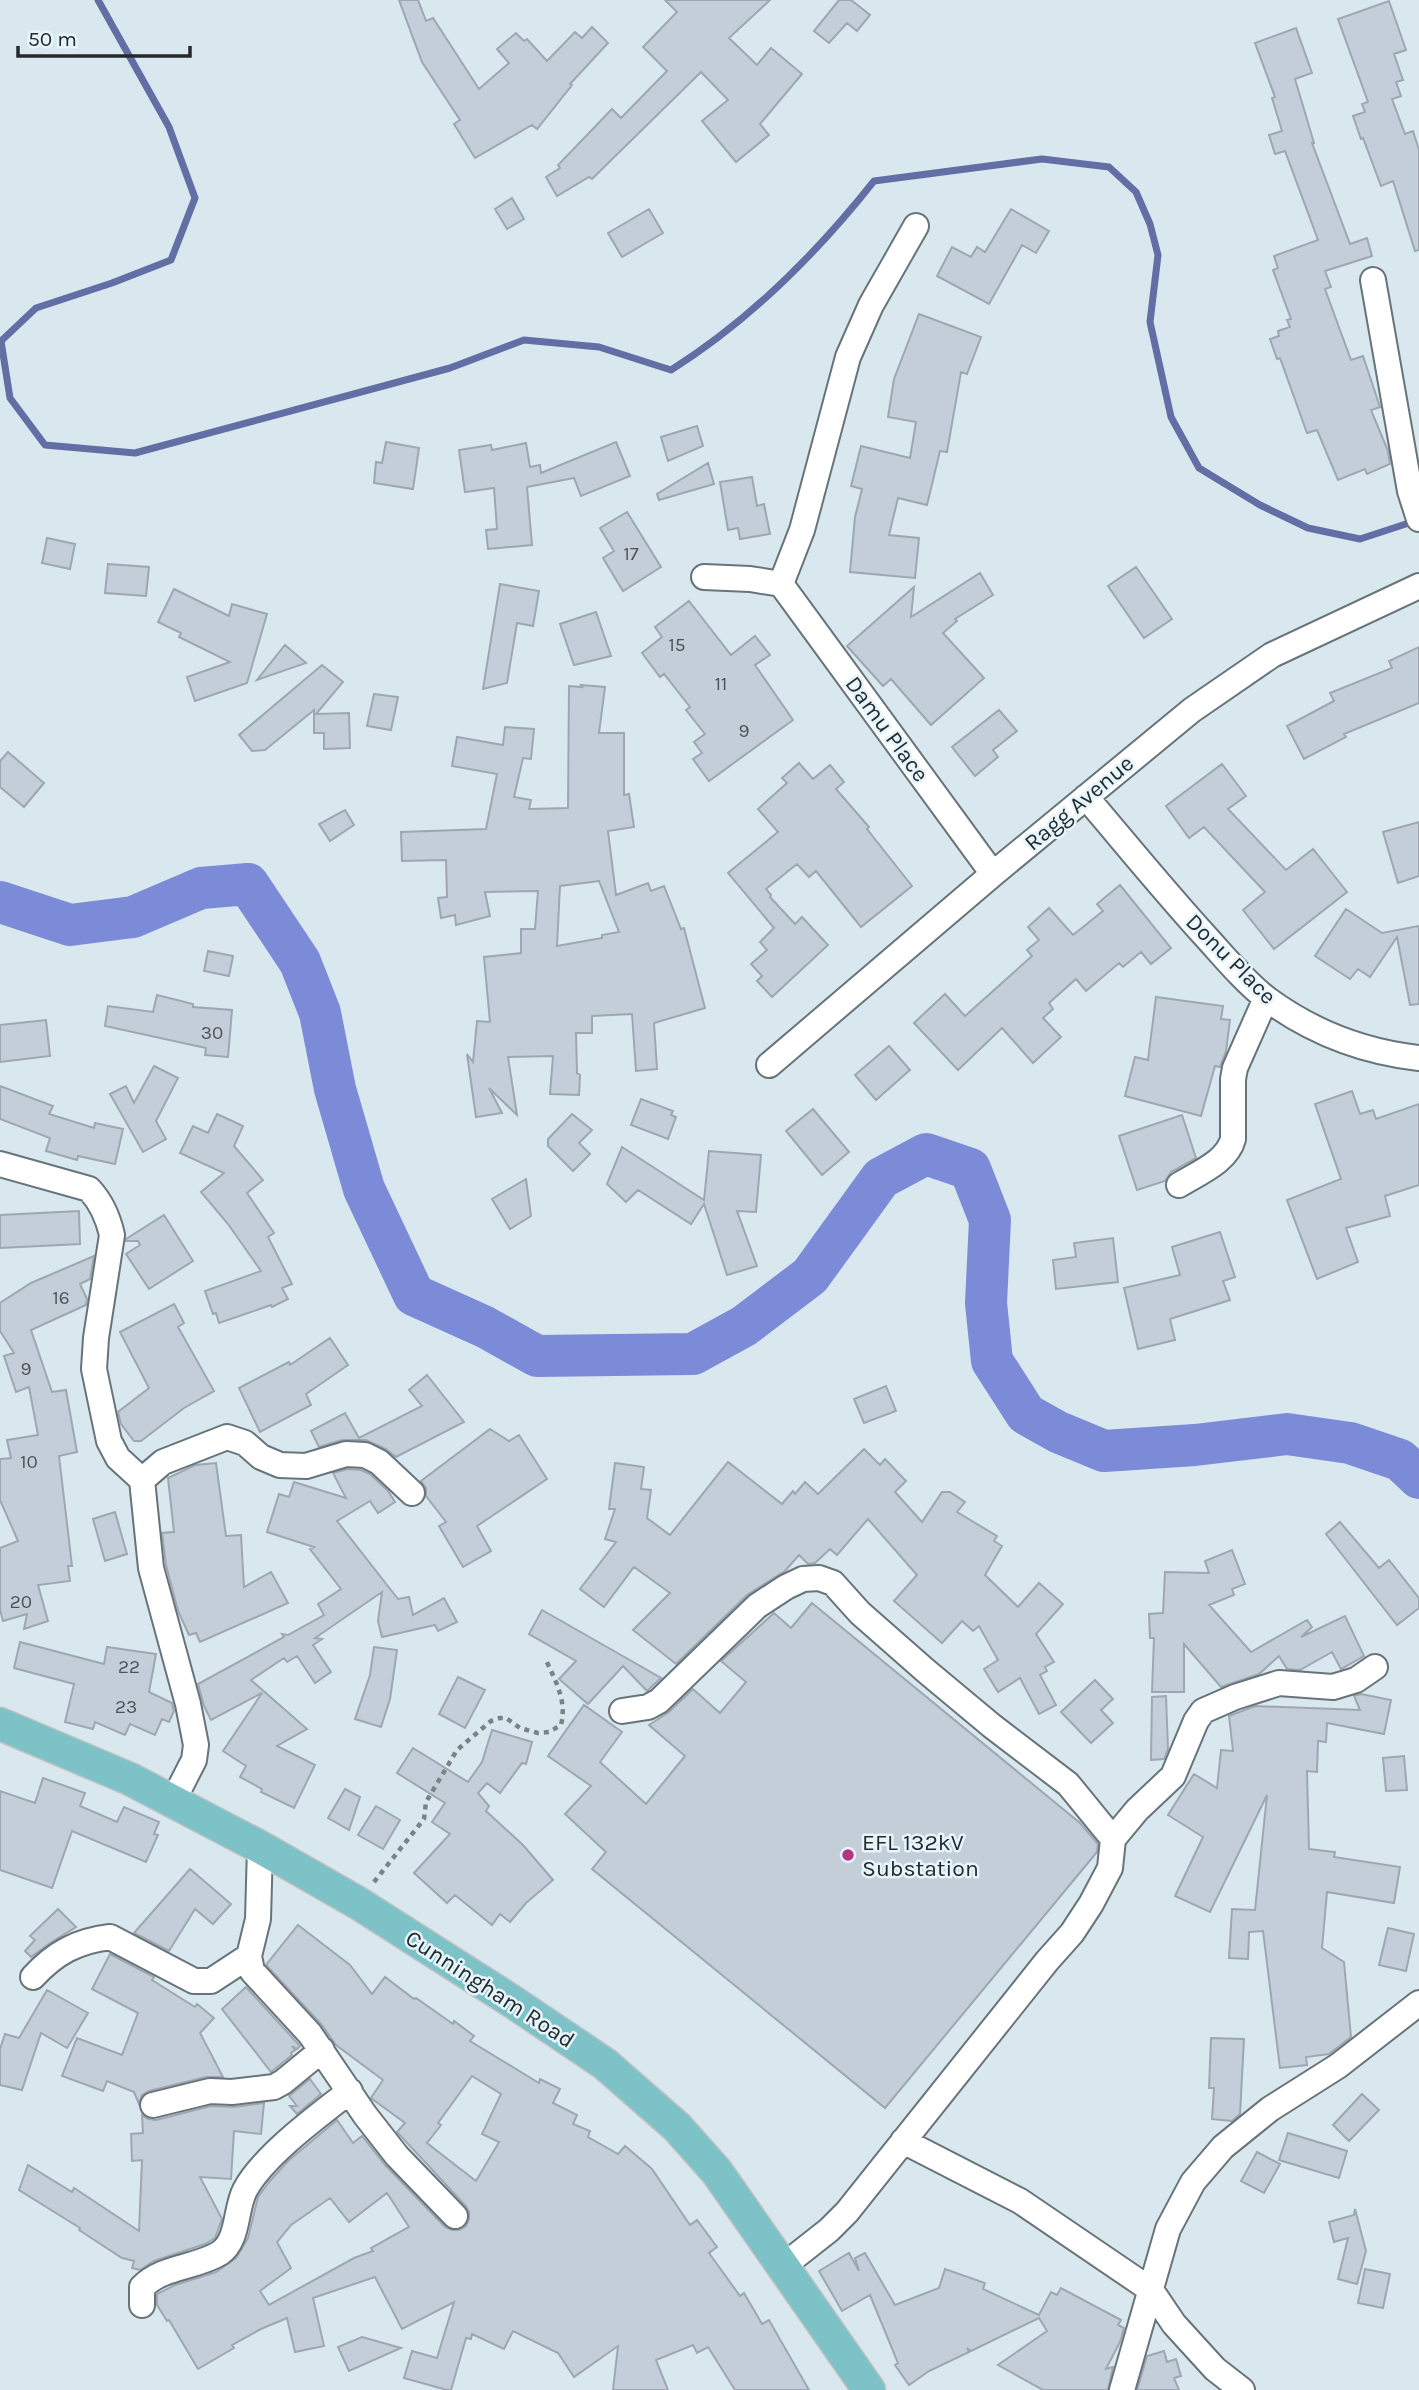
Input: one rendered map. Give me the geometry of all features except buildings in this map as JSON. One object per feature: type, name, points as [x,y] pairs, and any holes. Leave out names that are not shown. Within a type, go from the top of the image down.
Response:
[{"type":"main road","name":"Cunningham Road","points":[[0,1724],[130,1779],[260,1847],[358,1903],[513,2001],[605,2064],[677,2127],[717,2172],[869,2390]]},
{"type":"street","points":[[704,577],[750,579],[781,584],[803,530],[848,357],[871,306],[916,226]]},
{"type":"street","points":[[1373,279],[1410,491],[1419,519]]},
{"type":"street","name":"Damu Place","points":[[781,584],[993,874]]},
{"type":"street","name":"Ragg Avenue","points":[[769,1065],[993,874],[1192,710],[1272,655],[1419,586]]},
{"type":"street","name":"Donu Place","points":[[1086,797],[1175,903],[1266,998],[1310,1027],[1350,1043],[1391,1055],[1419,1058]]},
{"type":"street","points":[[1179,1185],[1225,1156],[1231,1147],[1234,1139],[1233,1079],[1266,998]]},
{"type":"street","points":[[0,1164],[89,1189],[107,1215],[112,1234],[94,1368],[109,1441],[118,1458],[142,1480],[151,1568],[188,1704],[196,1745],[194,1760],[173,1801]]},
{"type":"street","points":[[142,1480],[163,1462],[227,1437],[245,1443],[261,1457],[280,1465],[306,1466],[346,1454],[365,1455],[379,1462],[412,1493]]},
{"type":"street","points":[[622,1711],[649,1707],[659,1701],[757,1606],[803,1579],[819,1578],[833,1583],[860,1613],[926,1671],[1068,1784],[1113,1839]]},
{"type":"street","points":[[782,2267],[829,2230],[847,2211],[1072,1933],[1110,1868],[1113,1839],[1137,1810],[1173,1776],[1196,1721],[1203,1711],[1235,1697],[1279,1684],[1333,1687],[1356,1680],[1376,1667]]},
{"type":"street","points":[[260,1847],[258,1920],[249,1956],[250,1964],[257,1977],[310,2034],[365,2115],[397,2155],[455,2216]]},
{"type":"street","points":[[33,1977],[45,1964],[74,1945],[110,1937],[194,1981],[211,1980],[249,1956]]},
{"type":"street","points":[[1122,2390],[1168,2229],[1193,2182],[1223,2147],[1270,2109],[1338,2066],[1419,2003]]},
{"type":"street","points":[[153,2105],[210,2091],[232,2092],[274,2087],[322,2050]]},
{"type":"street","points":[[142,2305],[142,2287],[151,2278],[220,2252],[233,2239],[238,2208],[246,2188],[262,2167],[302,2128],[350,2091]]},
{"type":"street","points":[[903,2141],[1020,2201],[1151,2290],[1174,2324],[1215,2369],[1242,2390]]},
{"type":"path","points":[[358,1903],[424,1819],[426,1802],[457,1750],[491,1721],[500,1718],[506,1718],[520,1728],[538,1733],[549,1732],[561,1726],[564,1705],[546,1660]]},
{"type":"waterway","points":[[98,0],[169,127],[195,198],[171,260],[36,308],[1,341],[10,398],[45,445],[135,453],[450,368],[524,340],[599,347],[671,370],[728,330],[780,284],[829,234],[874,181],[1042,159],[1109,167],[1136,192],[1150,224],[1158,255],[1150,322],[1171,417],[1199,468],[1260,505],[1308,528],[1360,539],[1415,521]]},
{"type":"waterway","points":[[0,902],[70,925],[133,917],[201,888],[248,884],[300,962],[320,1013],[335,1089],[364,1189],[414,1295],[485,1327],[537,1356],[693,1354],[744,1326],[810,1276],[881,1178],[926,1154],[970,1169],[990,1220],[986,1303],[992,1361],[1026,1414],[1058,1432],[1104,1451],[1195,1445],[1287,1434],[1350,1443],[1400,1460],[1419,1478]]},
{"type":"place","name":"EFL 132kV Substation","points":[[848,1855]]}]
